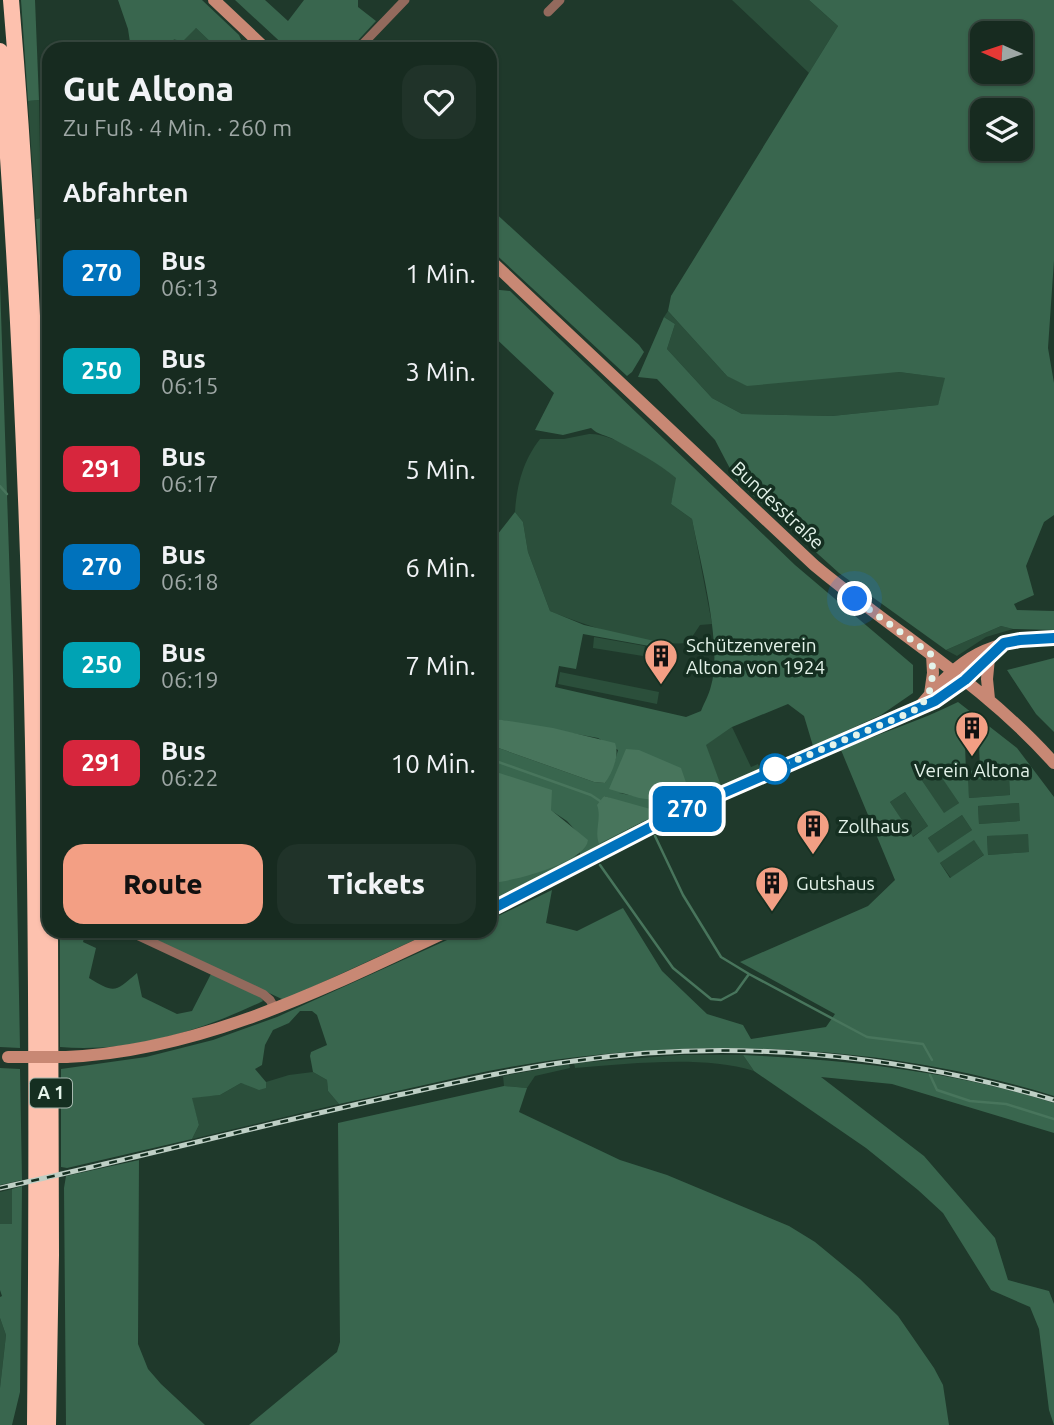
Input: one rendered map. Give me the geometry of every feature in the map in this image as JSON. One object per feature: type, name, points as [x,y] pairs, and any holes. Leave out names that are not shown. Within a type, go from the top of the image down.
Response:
[{"type":"highway","points":[[11,0],[23,151],[42,596]]},
{"type":"highway","name":"A 1","points":[[0,51],[16,295],[31,704],[37,968],[34,1425]]},
{"type":"highway","name":"A 1","points":[[48,1425],[51,1255],[50,938]]},
{"type":"main road","points":[[214,0],[258,42]]},
{"type":"main road","name":"Bundesstraße","points":[[497,267],[814,565],[989,699],[1054,762]]},
{"type":"main road","points":[[919,707],[954,671],[977,653],[1004,643],[1054,638]]},
{"type":"main road","points":[[497,907],[682,811],[935,701],[965,680],[1004,643]]},
{"type":"main road","points":[[930,694],[932,655]]},
{"type":"main road","points":[[989,658],[986,679],[989,699]]},
{"type":"main road","points":[[4,1057],[109,1054],[179,1041],[243,1022],[275,1009],[432,938]]},
{"type":"street","points":[[365,42],[405,0]]},
{"type":"street","points":[[548,12],[560,0]]},
{"type":"street","points":[[143,938],[264,994],[275,1009]]},
{"type":"shaded area","points":[[21,0],[35,0],[39,100],[28,101]]},
{"type":"shaded area","points":[[118,0],[202,0],[239,35],[242,42],[211,42],[196,28],[182,42],[174,39],[173,42],[130,42]]},
{"type":"shaded area","points":[[235,0],[265,0],[288,21],[304,0],[358,0],[358,7],[376,21],[356,42],[280,42]]},
{"type":"shaded area","points":[[732,0],[809,0],[838,26],[809,73]]},
{"type":"shaded area","points":[[809,0],[1054,0],[1054,260],[1048,348],[1054,383],[1054,515],[1044,522],[1026,566],[1034,595],[1014,604],[1017,610],[1054,611],[1054,630],[1001,626],[946,650],[839,573],[736,480],[715,440],[657,379],[638,377],[664,317],[675,324],[667,349],[712,398],[742,414],[832,416],[938,405],[945,378],[899,372],[747,386],[727,376],[668,311],[671,296],[838,26]]},
{"type":"shaded area","points":[[196,28],[211,42],[173,42]]},
{"type":"shaded area","points":[[39,100],[42,218],[36,219],[28,101]]},
{"type":"shaded area","points":[[497,214],[639,345],[644,352],[627,376],[497,255]]},
{"type":"shaded area","points":[[42,218],[42,310],[36,219]]},
{"type":"shaded area","points":[[0,283],[13,675],[20,1048],[0,1047]]},
{"type":"shaded area","points":[[497,290],[510,291],[795,565],[913,665],[913,693],[881,715],[813,746],[804,716],[788,704],[732,727],[706,745],[722,788],[497,900],[497,881],[541,871],[580,854],[577,832],[567,821],[497,775],[497,747],[594,782],[605,783],[618,750],[598,738],[497,719],[497,535],[515,512],[523,522],[528,552],[550,611],[584,625],[672,645],[671,650],[583,634],[576,669],[559,666],[555,687],[686,717],[701,711],[708,696],[714,669],[709,604],[692,519],[671,504],[676,478],[647,458],[591,428],[563,435],[535,430],[554,393],[497,340]],"holes":[[[619,793],[691,797],[667,802]],[[604,796],[618,801],[647,820],[599,844],[599,811]]]},
{"type":"shaded area","points":[[668,311],[727,376],[899,372],[946,378],[938,405],[832,416],[742,414],[712,398],[667,349],[675,324],[664,317]]},
{"type":"shaded area","points":[[589,434],[623,443],[677,478],[671,504],[692,519],[712,624],[700,625],[688,643],[637,639],[599,629],[550,611],[528,552],[523,522],[515,512],[519,482],[525,464],[540,439],[564,439]]},
{"type":"shaded area","points":[[1001,626],[1013,629],[986,637],[957,656],[946,650]]},
{"type":"shaded area","points":[[594,637],[645,646],[643,656],[593,648]]},
{"type":"shaded area","points":[[1054,658],[1054,732],[1036,714],[1007,670]]},
{"type":"shaded area","points":[[560,672],[659,692],[657,704],[558,684]]},
{"type":"shaded area","points":[[958,702],[1017,748],[1054,797],[1054,1096],[935,1067],[875,1058],[814,1052],[691,1049],[630,1052],[540,1062],[339,1104],[328,1091],[327,1080],[313,1072],[311,1052],[327,1045],[317,1015],[312,1011],[300,1011],[289,1023],[273,1030],[265,1045],[262,1065],[255,1069],[266,1082],[266,1088],[259,1090],[241,1083],[220,1095],[192,1098],[199,1125],[192,1139],[67,1168],[61,1167],[61,1069],[146,1057],[213,1040],[277,1017],[452,938],[497,938],[497,917],[552,890],[546,923],[577,931],[623,908],[662,971],[707,1014],[743,1025],[751,1039],[826,1027],[835,1014],[740,962],[868,906],[895,880],[841,750]],"holes":[[[965,745],[979,745],[980,770],[966,771]],[[936,769],[959,803],[944,813],[921,779]],[[1009,777],[1010,795],[969,798],[968,780]],[[905,792],[928,826],[913,837],[890,802]],[[1019,803],[1020,821],[979,824],[978,806]],[[962,815],[972,830],[938,853],[928,838]],[[1028,834],[1029,852],[988,855],[987,836]],[[974,840],[984,855],[950,878],[940,863]]]},
{"type":"shaded area","points":[[497,719],[553,728],[615,743],[617,753],[613,769],[605,783],[594,782],[497,747]]},
{"type":"shaded area","points":[[732,727],[751,767],[758,764],[761,771],[722,788],[705,745]]},
{"type":"shaded area","points":[[626,749],[639,750],[681,768],[691,797],[673,806],[667,802],[639,798],[609,789]]},
{"type":"shaded area","points":[[937,769],[959,803],[944,814],[921,779]]},
{"type":"shaded area","points":[[497,772],[552,790],[551,810],[588,840],[575,856],[562,863],[497,882]]},
{"type":"shaded area","points":[[1009,777],[1010,795],[969,798],[967,779]]},
{"type":"shaded area","points":[[905,792],[928,826],[912,837],[890,802]]},
{"type":"shaded area","points":[[604,796],[654,810],[654,816],[599,844],[597,805]]},
{"type":"shaded area","points":[[1019,803],[1021,821],[979,824],[978,806]]},
{"type":"shaded area","points":[[962,815],[972,830],[938,854],[928,838]]},
{"type":"shaded area","points":[[1028,833],[1030,852],[988,855],[987,836]]},
{"type":"shaded area","points":[[974,839],[985,854],[951,878],[940,863]]},
{"type":"shaded area","points":[[60,938],[84,938],[83,942],[96,948],[89,978],[104,987],[114,989],[137,973],[142,997],[177,1014],[192,1011],[212,972],[259,995],[263,1001],[215,1022],[165,1038],[113,1047],[60,1047]]},
{"type":"shaded area","points":[[152,938],[419,938],[284,1000]]},
{"type":"shaded area","points":[[680,1055],[743,1055],[754,1071],[712,1063],[642,1063],[575,1068],[574,1063]]},
{"type":"shaded area","points":[[743,1055],[822,1060],[939,1075],[1054,1103],[1054,1133],[892,1084],[821,1077],[924,1156],[995,1238],[1008,1280],[1049,1291],[1054,1304],[1054,1425],[1049,1410],[1039,1329],[1030,1307],[991,1290],[943,1213],[918,1190],[866,1148],[754,1071]]},
{"type":"shaded area","points":[[569,1064],[570,1068],[535,1076],[527,1088],[504,1086],[503,1076]]},
{"type":"shaded area","points":[[0,1068],[20,1069],[22,1180],[0,1185]]},
{"type":"shaded area","points":[[313,1072],[327,1080],[328,1091],[339,1104],[192,1139],[199,1125],[191,1097],[220,1095],[241,1083],[266,1088],[266,1082]]},
{"type":"shaded area","points":[[504,1086],[527,1088],[519,1112],[620,1160],[667,1175],[789,1226],[815,1242],[860,1279],[898,1316],[943,1385],[949,1425],[249,1425],[337,1352],[340,1342],[338,1123]]},
{"type":"shaded area","points":[[139,1160],[138,1344],[148,1369],[205,1425],[66,1425],[66,1176]]},
{"type":"shaded area","points":[[22,1186],[20,1392],[12,1425],[0,1425],[0,1388],[6,1335],[0,1318],[0,1224],[12,1224],[12,1189]]},
{"type":"shaded area","points":[[12,1189],[12,1224],[0,1224],[0,1192]]},
{"type":"shaded area","points":[[0,1318],[6,1335],[0,1388]]},
{"type":"waterway","points":[[0,486],[7,494]]},
{"type":"waterway","points":[[497,761],[591,795],[600,801]]},
{"type":"waterway","points":[[655,836],[683,895],[721,957],[749,974]]},
{"type":"waterway","points":[[600,865],[673,968],[711,999],[721,1000],[736,992],[749,974],[867,1037],[923,1044],[932,1060]]},
{"type":"waterway","points":[[930,1075],[937,1090],[970,1101],[1006,1104],[1054,1119]]},
{"type":"railway","points":[[0,1188],[461,1081],[551,1064],[634,1054],[755,1051],[876,1061],[936,1071],[1054,1100]]},
{"type":"bus line","name":"270","points":[[497,907],[682,811],[935,701],[974,673],[1004,643],[1054,638]]},
{"type":"place","name":"Schützenverein Altona von 1924","points":[[661,686]]},
{"type":"place","name":"Verein Altona","points":[[972,758]]},
{"type":"place","name":"Zollhaus","points":[[813,856]]},
{"type":"place","name":"Gutshaus","points":[[772,913]]},
{"type":"route","points":[[775,769],[909,713],[919,707],[930,694],[932,655],[855,599]]}]
